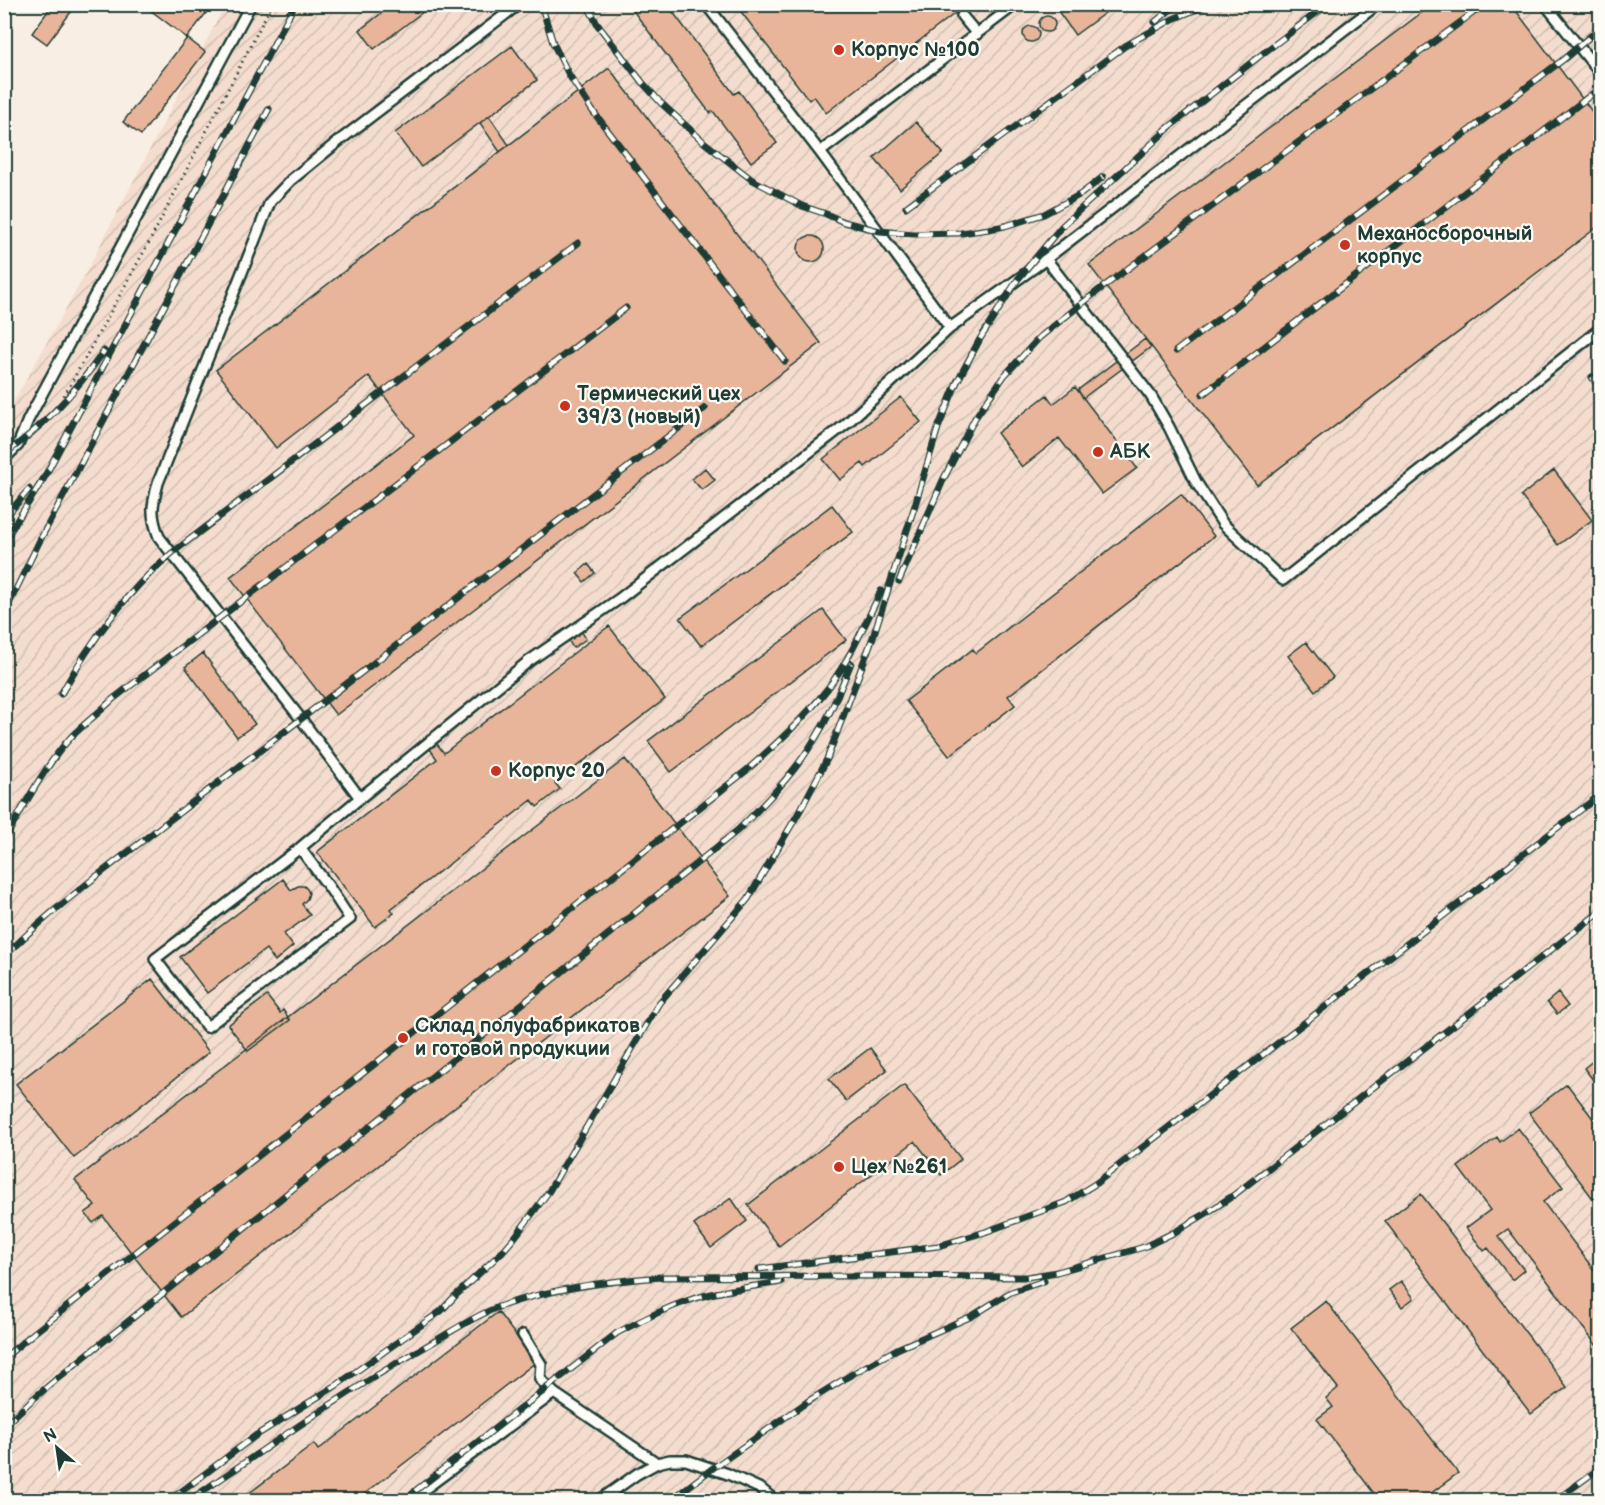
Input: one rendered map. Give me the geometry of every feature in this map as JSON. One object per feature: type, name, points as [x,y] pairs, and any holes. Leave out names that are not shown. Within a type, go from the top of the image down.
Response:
[{"type":"lane","points":[[4,459],[18,445],[28,420],[251,4]]},
{"type":"lane","points":[[360,798],[159,537],[153,522],[152,505],[158,483],[270,202],[291,180],[340,140],[519,4]]},
{"type":"lane","points":[[706,4],[820,152],[950,328]]},
{"type":"lane","points":[[820,152],[1016,4]]},
{"type":"lane","points":[[300,848],[350,919],[207,1027],[155,959],[300,848],[529,661],[619,599],[846,424],[950,328],[1046,259],[1378,4]]},
{"type":"lane","points":[[1545,4],[1600,72]]},
{"type":"lane","points":[[962,16],[977,33]]},
{"type":"lane","points":[[1046,259],[1151,396],[1196,482],[1223,524],[1283,580],[1600,329]]},
{"type":"lane","points":[[523,1335],[541,1364],[540,1379],[554,1393],[657,1463]]},
{"type":"lane","points":[[410,1500],[554,1393]]},
{"type":"lane","points":[[600,1500],[637,1474],[657,1463],[670,1460],[686,1460],[713,1468],[761,1489],[774,1500]]},
{"type":"path","points":[[64,396],[153,235],[273,4]]},
{"type":"shaded area","points":[[225,5],[1600,5],[1600,1500],[5,1500],[5,417],[83,278]]},
{"type":"building","points":[[53,4],[77,4],[47,44],[32,33]]},
{"type":"building","points":[[146,4],[213,4],[187,38],[145,6]]},
{"type":"building","points":[[393,4],[433,4],[374,49],[360,30]]},
{"type":"building","points":[[628,4],[667,4],[734,94],[739,91],[777,143],[751,162],[713,111],[710,113]]},
{"type":"building","name":"Корпус №100","points":[[735,4],[967,4],[826,113],[814,96],[809,100]]},
{"type":"building","points":[[1053,4],[1117,4],[1075,35]]},
{"type":"building","name":"Механосборочный корпус","points":[[1433,4],[1511,4],[1593,113],[1600,107],[1600,225],[1257,485],[1089,265]]},
{"type":"building","points":[[1044,16],[1050,16],[1055,24],[1053,30],[1044,32],[1039,27],[1039,21]]},
{"type":"building","points":[[1028,26],[1034,26],[1039,34],[1037,40],[1028,42],[1023,37],[1023,31]]},
{"type":"building","points":[[187,38],[205,52],[141,135],[123,122]]},
{"type":"building","points":[[512,46],[537,80],[421,167],[395,133]]},
{"type":"building","name":"Термический цех 39/3 (новый)","points":[[609,68],[821,343],[336,715],[230,577],[414,435],[369,376],[276,448],[216,370]]},
{"type":"building","points":[[489,116],[509,145],[500,152],[480,123]]},
{"type":"building","points":[[916,122],[943,153],[900,189],[874,158]]},
{"type":"building","points":[[811,236],[820,240],[824,249],[820,258],[811,262],[802,258],[798,249],[802,240]]},
{"type":"building","points":[[1145,339],[1151,347],[1083,398],[1078,390]]},
{"type":"building","name":"АБК","points":[[1075,387],[1137,468],[1102,494],[1059,438],[1022,467],[997,433],[1047,395],[1053,404]]},
{"type":"building","points":[[901,397],[921,422],[865,467],[862,463],[840,480],[823,459]]},
{"type":"building","points":[[705,468],[715,480],[702,490],[692,479]]},
{"type":"building","points":[[1554,470],[1592,520],[1558,545],[1521,496]]},
{"type":"building","points":[[1181,494],[1214,536],[1008,696],[1015,705],[949,756],[906,701],[973,649],[976,653]]},
{"type":"building","points":[[832,505],[853,532],[701,646],[680,618]]},
{"type":"building","points":[[588,564],[595,573],[584,582],[577,573]]},
{"type":"building","points":[[823,610],[846,640],[671,772],[648,741]]},
{"type":"building","name":"Корпус 20","points":[[609,626],[665,699],[555,783],[560,789],[537,807],[532,800],[391,909],[394,913],[375,927],[317,852],[437,759],[430,749],[437,744],[444,753]]},
{"type":"building","points":[[582,632],[586,639],[573,648],[569,641]]},
{"type":"building","points":[[1306,642],[1333,677],[1315,691],[1288,656]]},
{"type":"building","points":[[203,653],[255,724],[237,737],[185,667]]},
{"type":"building","name":"Склад полуфабрикатов и готовой продукции","points":[[625,759],[730,896],[181,1317],[103,1216],[93,1223],[85,1213],[95,1206],[75,1180]]},
{"type":"building","points":[[283,879],[291,890],[304,886],[309,893],[302,904],[310,915],[284,934],[293,946],[275,961],[266,949],[207,993],[180,957]]},
{"type":"building","points":[[152,979],[209,1052],[74,1158],[16,1084]]},
{"type":"building","points":[[1558,993],[1568,1006],[1557,1014],[1547,1002]]},
{"type":"building","points":[[267,996],[280,1013],[283,1010],[290,1020],[248,1051],[228,1025]]},
{"type":"building","points":[[870,1048],[887,1070],[846,1101],[829,1079]]},
{"type":"building","points":[[1600,1055],[1600,1089],[1584,1068]]},
{"type":"building","points":[[1567,1084],[1600,1128],[1600,1208],[1529,1113]]},
{"type":"building","name":"Цех №261","points":[[904,1085],[961,1159],[941,1175],[915,1141],[779,1246],[748,1205]]},
{"type":"building","points":[[1518,1128],[1563,1187],[1543,1202],[1600,1278],[1600,1350],[1508,1229],[1498,1236],[1524,1270],[1512,1280],[1488,1248],[1484,1251],[1466,1228],[1490,1210],[1458,1167],[1497,1137],[1500,1142]]},
{"type":"building","points":[[1421,1194],[1567,1387],[1531,1414],[1385,1221]]},
{"type":"building","points":[[731,1198],[747,1221],[711,1248],[694,1225]]},
{"type":"building","points":[[1401,1281],[1414,1298],[1402,1307],[1389,1290]]},
{"type":"building","points":[[1326,1301],[1458,1473],[1422,1500],[1379,1500],[1317,1419],[1333,1407],[1326,1398],[1338,1388],[1291,1328]]},
{"type":"building","points":[[498,1312],[536,1362],[359,1498],[355,1493],[345,1500],[240,1500],[314,1444],[318,1450]]},
{"type":"railway","points":[[4,541],[44,478],[295,4]]},
{"type":"railway","points":[[541,4],[553,43],[569,75],[592,110],[785,361]]},
{"type":"railway","points":[[587,4],[597,24],[642,82],[661,103],[705,143],[751,179],[802,206],[844,222],[880,231],[914,234],[961,233],[989,229],[1044,214],[1081,194],[1103,177]]},
{"type":"railway","points":[[1155,22],[1177,4]]},
{"type":"railway","points":[[906,207],[1125,46],[1173,19],[1209,4]]},
{"type":"railway","points":[[1163,132],[1328,4]]},
{"type":"railway","points":[[899,581],[944,478],[975,418],[1004,376],[1040,337],[1099,290],[1485,4]]},
{"type":"railway","points":[[1176,351],[1564,59],[1600,28]]},
{"type":"railway","points":[[1203,394],[1600,88]]},
{"type":"railway","points":[[4,614],[40,540],[269,109]]},
{"type":"railway","points":[[170,1500],[255,1436],[337,1385],[441,1311],[502,1252],[549,1191],[659,1003],[748,899],[802,807],[827,759],[873,637],[938,428],[957,382],[980,339],[1018,279],[1062,226],[1168,129]]},
{"type":"railway","points":[[61,694],[84,655],[124,601],[172,553],[578,243]]},
{"type":"railway","points":[[4,840],[35,787],[61,749],[76,732],[113,699],[626,308]]},
{"type":"railway","points":[[4,454],[46,420],[82,380],[104,351]]},
{"type":"railway","points":[[1592,377],[1600,389]]},
{"type":"railway","points":[[4,957],[36,926],[93,879],[705,408]]},
{"type":"railway","points":[[4,519],[29,489]]},
{"type":"railway","points":[[4,1358],[747,770],[799,721],[828,688],[850,653],[881,591]]},
{"type":"railway","points":[[4,1426],[58,1378],[738,830],[797,766],[829,714],[851,663]]},
{"type":"railway","points":[[759,1269],[938,1246],[985,1232],[1066,1202],[1095,1184],[1600,795]]},
{"type":"railway","points":[[190,1500],[363,1384],[483,1314],[523,1299],[582,1286],[661,1277],[1027,1277],[1057,1272],[1144,1247],[1175,1232],[1234,1195],[1600,912]]},
{"type":"railway","points":[[671,1500],[807,1402],[854,1373],[897,1349],[972,1316],[1011,1292],[1044,1281]]},
{"type":"railway","points":[[415,1491],[617,1333],[661,1311],[695,1298],[781,1282]]},
{"type":"railway","points":[[1556,1500],[1600,1468]]},
{"type":"place","name":"Корпус №100","points":[[839,50]]},
{"type":"place","name":"Механосборочный корпус","points":[[1345,245]]},
{"type":"place","name":"Термический цех 39/3 (новый)","points":[[565,406]]},
{"type":"place","name":"АБК","points":[[1098,452]]},
{"type":"place","name":"Корпус 20","points":[[496,771]]},
{"type":"place","name":"Склад полуфабрикатов и готовой продукции","points":[[403,1038]]},
{"type":"place","name":"Цех №261","points":[[839,1167]]}]
